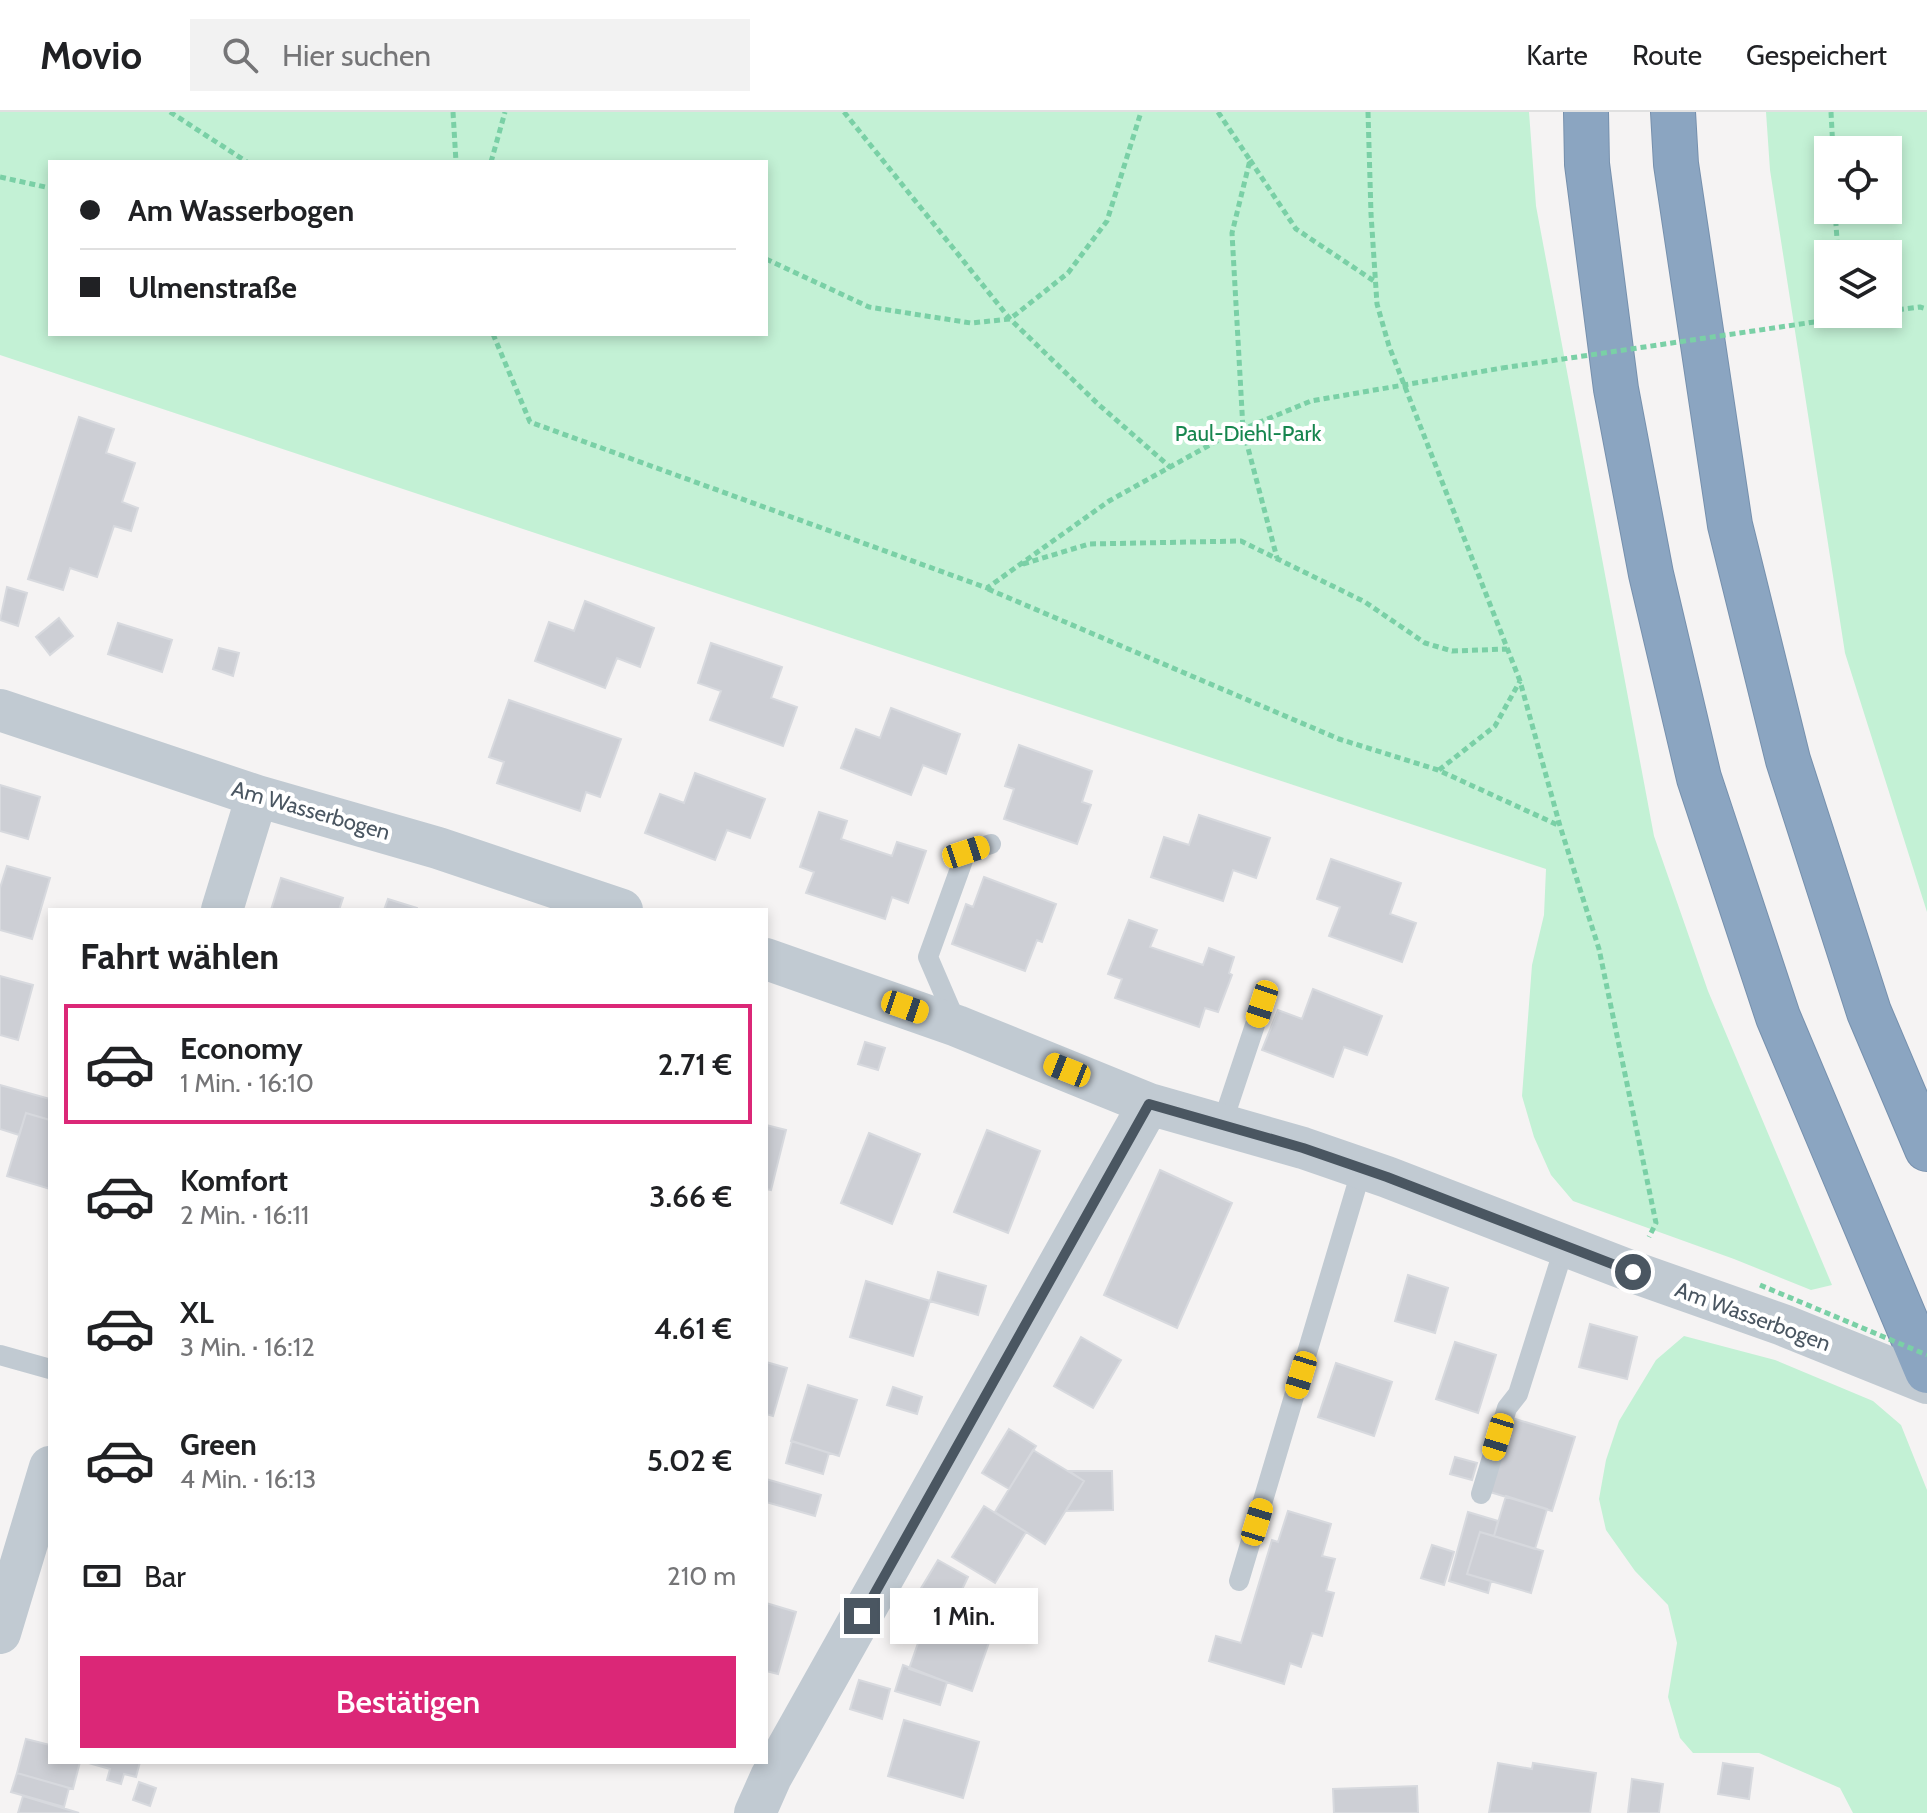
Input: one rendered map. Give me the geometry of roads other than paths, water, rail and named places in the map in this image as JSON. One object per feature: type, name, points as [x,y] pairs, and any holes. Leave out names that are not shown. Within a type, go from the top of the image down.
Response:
[{"type":"highway","points":[[1586,112],[1587,164],[1616,389],[1651,574],[1699,778],[1778,1017],[1927,1371]]},
{"type":"highway","points":[[1673,112],[1676,164],[1728,509],[1788,760],[1869,1012],[1927,1149]]},
{"type":"street","name":"Am Wasserbogen","points":[[0,710],[257,796],[438,848],[616,908]]},
{"type":"street","points":[[223,908],[257,796]]},
{"type":"street","name":"Am Wasserbogen","points":[[768,960],[957,1026],[1149,1104],[1362,1168],[1633,1272],[1783,1325],[1927,1383]]},
{"type":"street","points":[[755,1813],[771,1777],[1149,1104]]},
{"type":"street","points":[[0,1633],[48,1474]]},
{"type":"lane","points":[[957,1026],[928,957],[966,852],[991,844]]},
{"type":"lane","points":[[1222,1124],[1262,1004]]},
{"type":"lane","points":[[1239,1581],[1362,1168]]},
{"type":"lane","points":[[1481,1494],[1507,1408],[1518,1394],[1565,1245]]},
{"type":"lane","points":[[0,1355],[48,1368]]},
{"type":"park label","name":"Paul-Diehl-Park","points":[[1248,433]]}]
